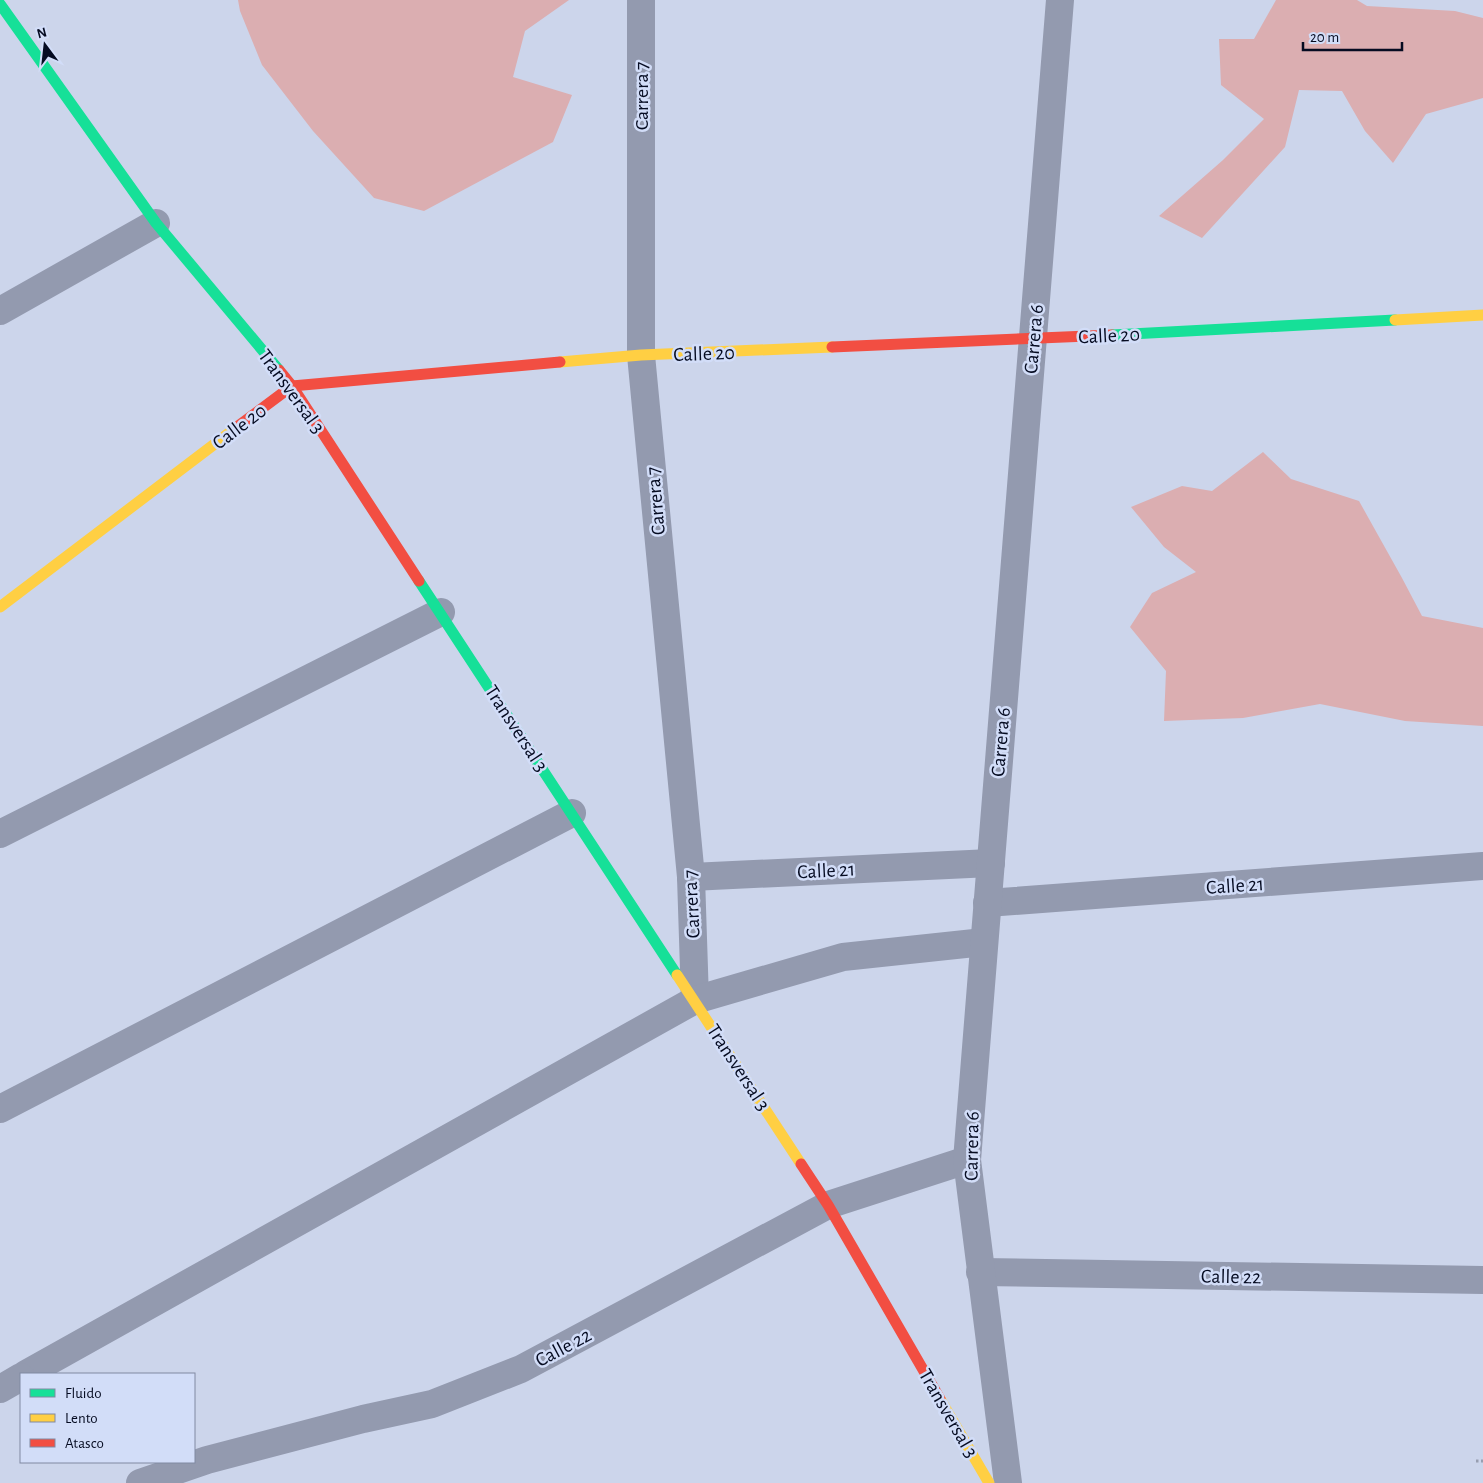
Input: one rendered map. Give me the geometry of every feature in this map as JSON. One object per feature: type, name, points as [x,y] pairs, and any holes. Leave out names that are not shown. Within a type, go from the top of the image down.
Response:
[{"type":"street","name":"Carrera 7","points":[[641,0],[641,355],[691,877],[695,1000]]},
{"type":"street","name":"Carrera 6","points":[[1008,1483],[967,1160],[1060,0]]},
{"type":"street","name":"Transversal 3","points":[[0,4],[8,30],[156,223],[292,386],[828,1206],[989,1483]]},
{"type":"street","points":[[0,311],[156,223]]},
{"type":"street","name":"Calle 20","points":[[0,607],[292,386],[641,355],[1032,339],[1483,315]]},
{"type":"street","points":[[0,834],[441,612]]},
{"type":"street","points":[[0,1109],[572,813]]},
{"type":"street","name":"Calle 21","points":[[691,877],[991,863]]},
{"type":"street","name":"Calle 21","points":[[987,903],[1483,866]]},
{"type":"street","points":[[28,1373],[695,1000],[843,957],[984,942]]},
{"type":"street","name":"Calle 22","points":[[140,1483],[207,1460],[364,1419],[432,1404],[521,1370],[828,1206],[967,1160]]},
{"type":"street","name":"Calle 22","points":[[980,1272],[1483,1280]]},
{"type":"street","points":[[0,1389],[20,1378]]},
{"type":"path","points":[[1476,1461],[1483,1461]]},
{"type":"shaded area","points":[[238,0],[569,0],[525,31],[513,77],[572,95],[553,142],[424,211],[374,198],[313,131],[262,65],[240,11]]},
{"type":"shaded area","points":[[1276,0],[1357,0],[1367,6],[1455,11],[1483,18],[1483,98],[1426,114],[1393,163],[1365,131],[1342,91],[1299,90],[1285,147],[1202,238],[1159,216],[1223,160],[1264,119],[1221,85],[1219,39],[1254,39]]},
{"type":"shaded area","points":[[1263,452],[1291,479],[1359,501],[1422,616],[1483,628],[1483,726],[1405,721],[1320,704],[1243,718],[1164,721],[1166,671],[1130,627],[1152,593],[1196,572],[1164,547],[1131,507],[1182,486],[1212,491]]},
{"type":"traffic: fast","points":[[0,4],[156,223],[279,370]]},
{"type":"traffic: fast","points":[[1112,335],[1395,320]]},
{"type":"traffic: fast","points":[[419,581],[677,975]]},
{"type":"traffic: slow","points":[[1395,320],[1483,315]]},
{"type":"traffic: slow","points":[[560,362],[641,355],[832,347]]},
{"type":"traffic: slow","points":[[0,607],[237,427]]},
{"type":"traffic: slow","points":[[677,975],[801,1164]]},
{"type":"traffic: slow","points":[[940,1399],[989,1483]]},
{"type":"traffic: jam","points":[[832,347],[1112,335]]},
{"type":"traffic: jam","points":[[237,427],[292,386],[560,362]]},
{"type":"traffic: jam","points":[[279,370],[292,386],[419,581]]},
{"type":"traffic: jam","points":[[801,1164],[828,1205],[940,1399]]}]
